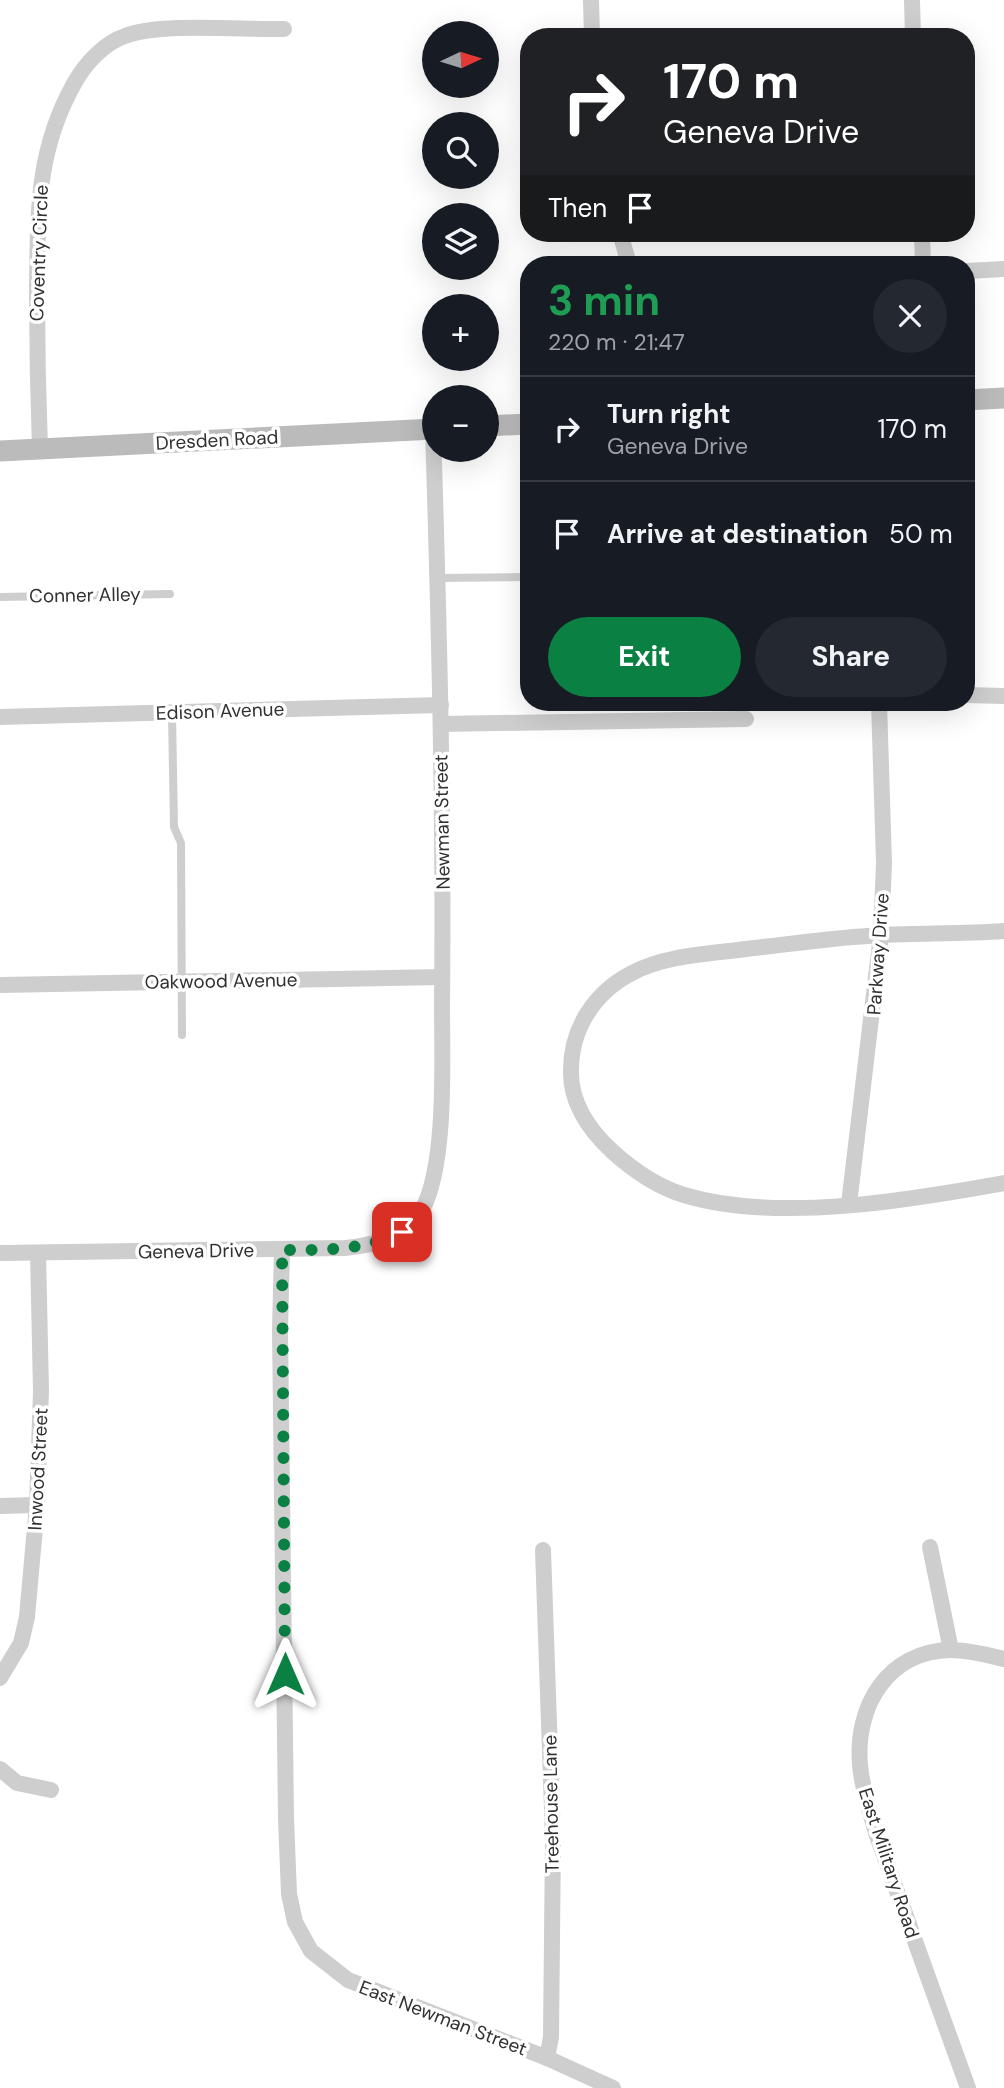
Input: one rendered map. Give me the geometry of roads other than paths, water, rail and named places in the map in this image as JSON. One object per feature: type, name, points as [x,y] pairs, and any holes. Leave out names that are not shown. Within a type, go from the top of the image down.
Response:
[{"type":"street","points":[[591,0],[592,28]]},
{"type":"street","points":[[912,0],[913,28]]},
{"type":"street","name":"Coventry Circle","points":[[40,449],[37,362],[37,229],[40,183],[46,148],[55,120],[71,88],[89,62],[104,48],[124,36],[172,29],[284,29]]},
{"type":"street","points":[[975,271],[1004,269]]},
{"type":"street","points":[[975,400],[1004,398]]},
{"type":"street","points":[[499,425],[520,424]]},
{"type":"street","name":"Dresden Road","points":[[0,451],[422,430]]},
{"type":"street","name":"Newman Street","points":[[421,1211],[430,1191],[435,1169],[439,1129],[442,976],[441,705],[435,462]]},
{"type":"street","points":[[975,695],[1004,696]]},
{"type":"street","name":"Edison Avenue","points":[[0,716],[172,714],[441,705]]},
{"type":"street","name":"Parkway Drive","points":[[849,1204],[881,935],[884,863],[879,711]]},
{"type":"street","points":[[441,724],[746,719]]},
{"type":"street","points":[[1004,931],[881,935],[689,956],[633,972],[602,994],[580,1024],[571,1054],[574,1099],[586,1122],[605,1144],[629,1167],[666,1188],[712,1202],[774,1209],[928,1197],[1004,1183]]},
{"type":"street","name":"Oakwood Avenue","points":[[0,985],[442,976]]},
{"type":"street","name":"Geneva Drive","points":[[0,1254],[345,1248],[381,1242],[402,1232],[421,1211]]},
{"type":"street","name":"East Newman Street","points":[[282,1250],[286,1797],[288,1887],[295,1922],[311,1951],[348,1980],[547,2058],[612,2088]]},
{"type":"street","name":"Inwood Street","points":[[0,1678],[22,1643],[37,1505],[41,1391],[38,1253]]},
{"type":"street","points":[[0,1506],[37,1505]]},
{"type":"street","points":[[930,1548],[951,1650]]},
{"type":"street","name":"Treehouse Lane","points":[[543,1550],[553,1838],[551,2037],[547,2058]]},
{"type":"street","name":"East Military Road","points":[[968,2088],[876,1833],[865,1797],[859,1747],[862,1723],[869,1701],[879,1685],[905,1662],[927,1653],[951,1650],[1004,1659]]},
{"type":"street","points":[[0,1769],[17,1783],[51,1790]]},
{"type":"lane","points":[[438,578],[520,577]]},
{"type":"lane","name":"Conner Alley","points":[[0,597],[170,594]]},
{"type":"lane","points":[[172,714],[174,828],[181,843],[182,1035]]}]
